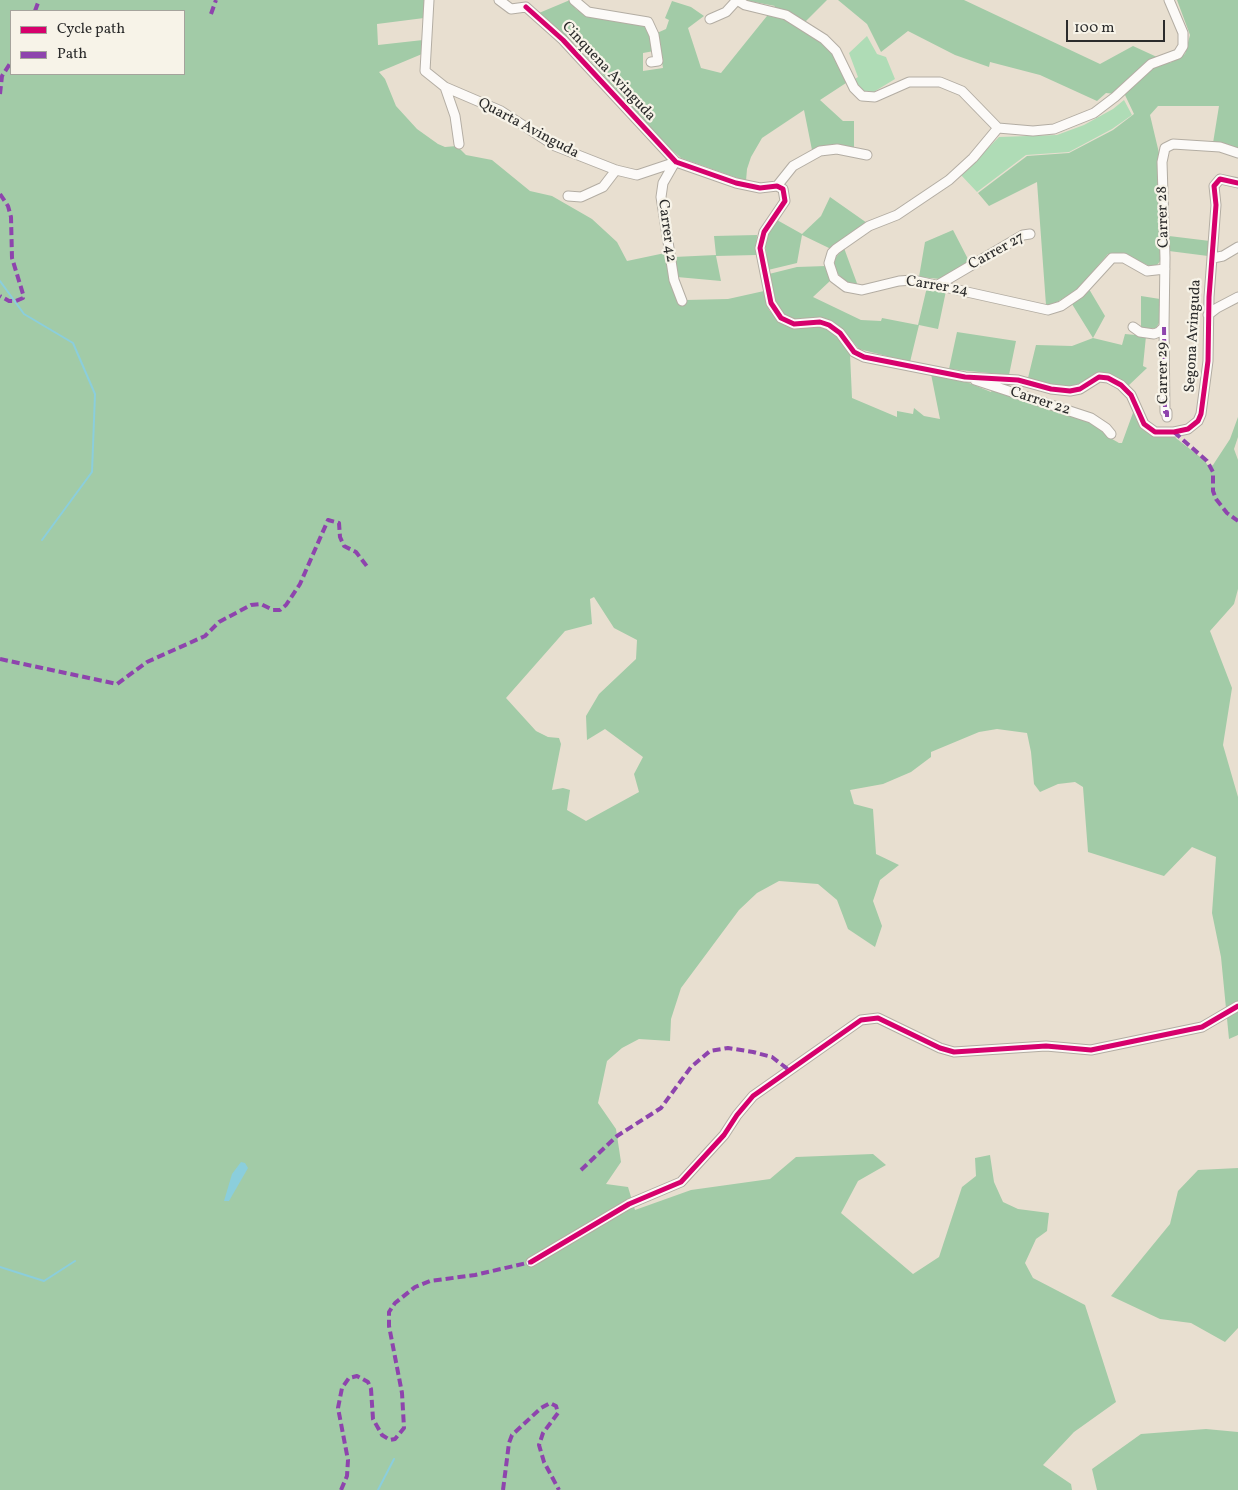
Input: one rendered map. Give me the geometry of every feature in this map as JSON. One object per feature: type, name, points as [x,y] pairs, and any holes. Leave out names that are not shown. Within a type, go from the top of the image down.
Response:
[{"type":"street","name":"Quarta Avinguda","points":[[429,0],[425,68],[429,75],[446,87],[501,111],[555,146],[616,170],[637,175],[676,162]]},
{"type":"street","points":[[499,0],[512,9],[527,3]]},
{"type":"street","points":[[574,0],[588,12],[648,22],[654,34],[658,61],[652,62]]},
{"type":"street","points":[[710,19],[726,12],[737,0],[745,5],[786,15],[824,39],[836,51],[854,88],[862,96],[875,97],[909,82],[940,82],[962,91],[998,128],[1044,131],[1084,118],[1115,97],[1151,64],[1178,54],[1183,46],[1183,33],[1169,0]]},
{"type":"street","name":"Cinquena Avinguda","points":[[527,3],[676,162]]},
{"type":"street","points":[[446,87],[455,116],[459,144]]},
{"type":"street","name":"Carrer 24","points":[[998,128],[973,158],[949,180],[897,215],[870,226],[836,248],[829,266],[832,275],[850,288],[866,290],[909,280],[1048,310],[1060,306],[1080,293],[1098,271],[1114,257],[1124,258],[1147,271],[1165,269]]},
{"type":"street","name":"Carrer 28","points":[[1164,327],[1165,269],[1162,162],[1165,148],[1172,144],[1181,144],[1220,147],[1238,152]]},
{"type":"street","points":[[676,162],[753,187],[777,186],[793,166],[820,151],[837,149],[867,156]]},
{"type":"street","name":"Carrer 42","points":[[676,162],[665,179],[660,197],[674,280],[682,301]]},
{"type":"street","points":[[568,196],[581,196],[603,187],[616,170]]},
{"type":"street","name":"Segona Avinguda","points":[[777,186],[785,192],[785,201],[764,232],[760,248],[769,294],[778,316],[794,324],[820,322],[829,324],[840,333],[854,352],[864,357],[965,377],[1018,380],[1051,389],[1070,391],[1080,388],[1099,377],[1108,378],[1121,385],[1131,395],[1144,424],[1149,429],[1168,432],[1188,429],[1198,422],[1205,391],[1208,361],[1208,315],[1216,205],[1214,186],[1220,179],[1238,182]]},
{"type":"street","name":"Carrer 27","points":[[938,286],[1023,234],[1030,234]]},
{"type":"street","points":[[1212,258],[1223,256],[1238,247]]},
{"type":"street","points":[[1208,315],[1238,297]]},
{"type":"street","points":[[1132,327],[1140,332],[1154,334],[1164,327]]},
{"type":"street","name":"Carrer 29","points":[[1164,327],[1165,412],[1167,412],[1167,417]]},
{"type":"street","name":"Carrer 22","points":[[965,377],[1090,418],[1106,428],[1111,434]]},
{"type":"street","points":[[531,1262],[629,1204],[681,1182],[724,1135],[748,1101],[851,1025],[870,1018],[884,1020],[947,1051],[978,1052],[1046,1046],[1101,1050],[1202,1027],[1238,1006]]},
{"type":"green space","points":[[0,0],[424,0],[424,18],[377,24],[378,45],[423,40],[422,54],[379,72],[385,79],[396,106],[417,129],[445,147],[457,146],[466,155],[492,160],[530,191],[552,196],[592,219],[617,242],[627,261],[665,253],[671,284],[686,300],[728,299],[764,291],[769,310],[780,322],[818,326],[834,332],[850,354],[852,398],[897,417],[897,411],[913,414],[914,408],[924,416],[940,419],[931,374],[962,380],[991,392],[992,390],[1003,392],[1099,425],[1107,436],[1119,443],[1122,443],[1134,410],[1145,431],[1153,435],[1172,435],[1204,460],[1209,467],[1213,465],[1230,439],[1238,417],[1238,437],[1234,449],[1238,460],[1238,589],[1234,604],[1210,631],[1232,688],[1223,745],[1238,797],[1238,1035],[1229,1039],[1221,957],[1212,913],[1216,857],[1192,847],[1164,876],[1088,852],[1083,787],[1075,782],[1058,784],[1040,792],[1034,784],[1027,733],[997,729],[979,732],[931,752],[931,757],[911,772],[883,784],[850,790],[854,804],[873,809],[876,854],[899,865],[880,880],[873,901],[882,926],[875,947],[848,929],[837,900],[818,884],[779,881],[757,893],[739,910],[681,988],[671,1019],[670,1041],[639,1039],[622,1048],[607,1061],[598,1103],[616,1129],[621,1162],[606,1184],[628,1187],[635,1210],[691,1190],[770,1179],[796,1157],[873,1154],[886,1165],[858,1181],[841,1213],[913,1274],[939,1257],[962,1187],[976,1176],[975,1158],[990,1155],[994,1182],[1003,1202],[1018,1209],[1049,1213],[1047,1231],[1036,1239],[1025,1263],[1033,1278],[1085,1305],[1116,1402],[1074,1432],[1043,1465],[1071,1484],[1072,1490],[0,1490]],"holes":[[[594,597],[614,628],[637,640],[636,659],[599,694],[586,716],[587,740],[605,729],[643,757],[634,774],[639,792],[586,821],[567,810],[570,790],[563,788],[552,790],[561,744],[559,738],[548,737],[536,731],[506,698],[565,631],[592,624],[590,599]]]},
{"type":"green space","points":[[570,0],[576,9],[587,16],[644,24],[649,30],[654,51],[643,53],[643,71],[663,68],[657,33],[666,29],[669,20],[665,18],[672,1],[691,7],[704,16],[688,28],[701,68],[721,73],[775,6],[744,0],[827,0],[799,28],[823,43],[836,58],[846,83],[820,100],[843,121],[854,121],[854,149],[827,146],[812,150],[804,110],[762,138],[751,157],[746,181],[681,158],[664,143],[577,46],[539,13]]},
{"type":"green space","points":[[838,0],[964,0],[1100,64],[1133,46],[1170,63],[1185,54],[1190,35],[1177,0],[1238,0],[1238,148],[1213,143],[1219,106],[1158,106],[1150,115],[1159,153],[1158,204],[1161,260],[1157,265],[1151,267],[1123,253],[1108,254],[1077,290],[1052,305],[1046,305],[1037,182],[989,206],[978,193],[1027,156],[1069,153],[1113,130],[1134,114],[1125,95],[1106,93],[1097,101],[1040,75],[990,62],[989,67],[955,55],[908,31],[881,52],[867,24]]},
{"type":"green space","points":[[867,36],[877,54],[886,57],[895,79],[872,93],[865,93],[859,88],[855,79],[858,77],[849,53]]},
{"type":"green space","points":[[1124,100],[1132,115],[1112,129],[1069,152],[1026,155],[977,192],[961,175],[999,137],[1057,135],[1084,125],[1113,109]]},
{"type":"green space","points":[[830,197],[867,223],[831,249],[802,235],[797,263],[768,270],[765,240],[777,220],[802,234],[821,216]]},
{"type":"green space","points":[[953,230],[969,261],[940,279],[919,277],[925,242]]},
{"type":"green space","points":[[757,235],[756,255],[716,256],[721,281],[677,277],[674,257],[716,255],[714,236]]},
{"type":"green space","points":[[1169,236],[1210,241],[1208,256],[1169,251]]},
{"type":"green space","points":[[844,248],[858,286],[845,281],[835,271],[835,258]]},
{"type":"green space","points":[[826,266],[831,280],[813,297],[861,320],[881,321],[882,318],[918,325],[927,287],[946,291],[938,329],[919,325],[910,362],[859,349],[843,330],[828,320],[792,319],[783,315],[776,304],[769,274],[797,267]]},
{"type":"green space","points":[[1089,289],[1105,316],[1093,338],[1072,304]]},
{"type":"green space","points":[[1141,296],[1160,299],[1159,323],[1156,328],[1141,328]]},
{"type":"green space","points":[[957,332],[1016,341],[1009,375],[949,369]]},
{"type":"green space","points":[[1125,334],[1146,336],[1143,366],[1147,368],[1127,387],[1110,375],[1103,373],[1094,374],[1081,383],[1071,386],[1053,385],[1028,378],[1036,345],[1072,346],[1093,338],[1122,345]]},
{"type":"green space","points":[[1238,1168],[1238,1328],[1225,1342],[1191,1323],[1160,1319],[1111,1296],[1170,1224],[1178,1191],[1198,1170]]},
{"type":"green space","points":[[1206,1429],[1238,1432],[1238,1490],[1097,1490],[1092,1469],[1141,1434]]},
{"type":"water","points":[[241,1162],[245,1163],[248,1168],[229,1201],[224,1201],[232,1174]]},
{"type":"waterway","points":[[0,281],[24,314],[73,343],[95,394],[92,472],[42,540]]},
{"type":"waterway","points":[[0,1267],[44,1281],[75,1261]]},
{"type":"waterway","points":[[378,1490],[394,1459]]},
{"type":"marked path","points":[[35,10],[39,0]]},
{"type":"marked path","points":[[211,14],[216,0]]},
{"type":"marked path","points":[[0,94],[2,76],[10,64]]},
{"type":"marked path","points":[[0,194],[8,206],[11,217],[12,258],[23,298],[9,301],[0,296]]},
{"type":"marked path","points":[[1164,327],[1165,412],[1167,412],[1167,417]]},
{"type":"marked path","points":[[1174,432],[1207,461],[1213,472],[1213,491],[1216,499],[1227,513],[1238,521]]},
{"type":"marked path","points":[[0,659],[117,684],[147,662],[205,636],[219,622],[251,605],[261,604],[273,610],[280,610],[286,605],[300,584],[328,520],[339,523],[340,537],[344,546],[356,552],[369,569]]},
{"type":"marked path","points":[[581,1170],[617,1136],[661,1108],[691,1067],[710,1051],[728,1048],[753,1052],[772,1057],[789,1070]]},
{"type":"marked path","points":[[341,1490],[347,1476],[348,1460],[338,1408],[342,1388],[349,1378],[357,1376],[368,1382],[371,1389],[373,1419],[382,1435],[390,1440],[395,1439],[404,1428],[402,1393],[389,1326],[389,1312],[395,1303],[415,1287],[430,1281],[475,1275],[531,1262]]},
{"type":"marked path","points":[[503,1490],[509,1443],[512,1435],[541,1408],[550,1403],[556,1406],[558,1413],[543,1433],[539,1445],[544,1462],[559,1490]]},
{"type":"cycle path","points":[[526,7],[563,40],[676,162],[736,183],[760,188],[777,186],[783,189],[785,201],[764,232],[760,248],[771,303],[781,318],[794,324],[820,322],[829,325],[840,333],[854,352],[864,357],[965,377],[1018,380],[1051,389],[1070,391],[1080,389],[1099,377],[1108,378],[1121,385],[1131,395],[1144,424],[1155,432],[1174,432],[1188,429],[1198,421],[1201,414],[1208,361],[1209,297],[1216,205],[1214,186],[1220,179],[1238,183]]},
{"type":"cycle path","points":[[531,1262],[629,1204],[681,1182],[724,1135],[737,1115],[753,1096],[861,1020],[878,1018],[940,1048],[954,1052],[1046,1046],[1091,1050],[1202,1027],[1238,1006]]}]
